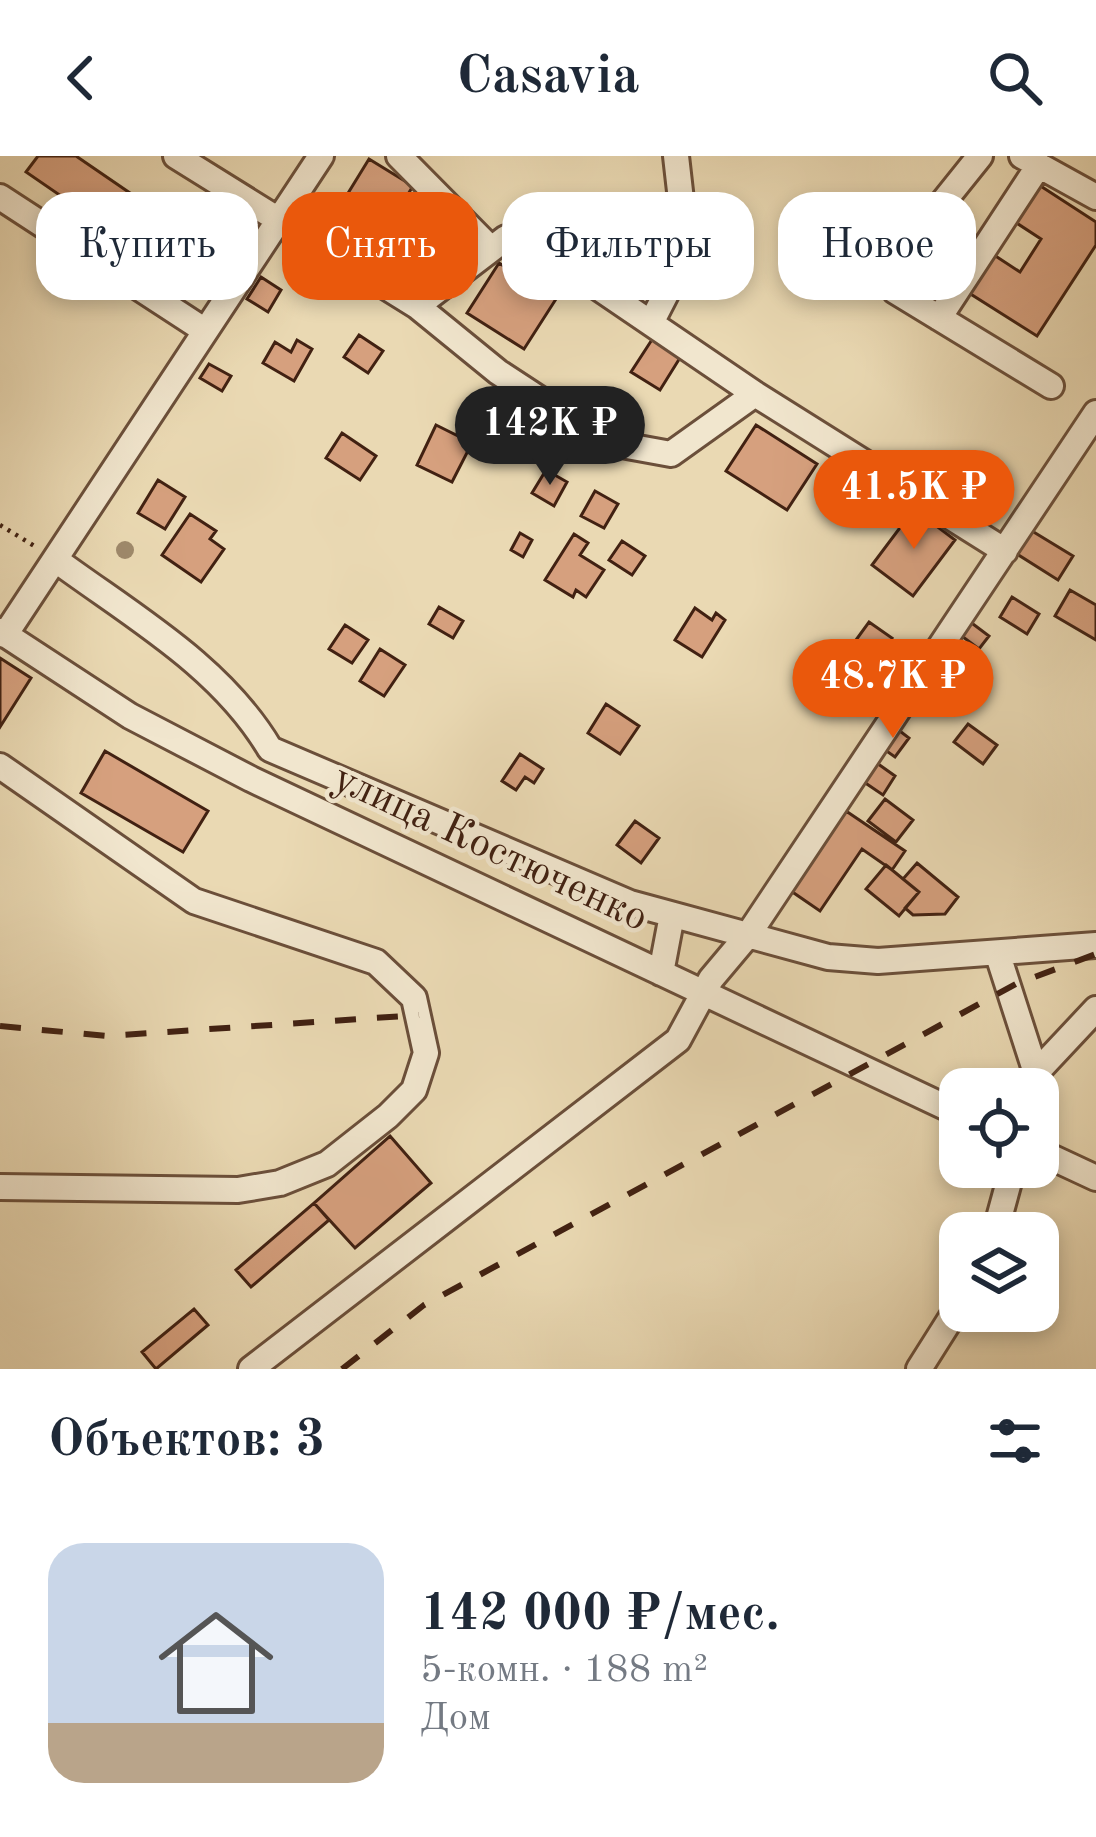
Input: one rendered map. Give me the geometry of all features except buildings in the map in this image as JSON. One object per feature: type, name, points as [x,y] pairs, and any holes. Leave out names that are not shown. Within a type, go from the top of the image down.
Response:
[{"type":"street","points":[[176,156],[417,306],[498,372],[617,447],[671,454],[722,422],[755,394]]},
{"type":"street","points":[[3,633],[56,560],[321,156]]},
{"type":"street","points":[[399,156],[491,249]]},
{"type":"street","points":[[651,323],[687,253],[676,156]]},
{"type":"street","points":[[980,156],[888,273],[896,291],[1051,386]]},
{"type":"street","points":[[939,318],[1030,161],[1096,196]]},
{"type":"street","points":[[0,197],[204,330]]},
{"type":"street","points":[[417,306],[506,238],[524,237],[755,394],[1005,551]]},
{"type":"street","points":[[251,1369],[662,1057],[678,1040],[701,995],[748,935],[1096,413]]},
{"type":"street","points":[[56,560],[217,680],[243,706],[270,749],[526,861],[672,915],[852,960],[998,955],[1096,945]]},
{"type":"street","name":"улица Костюченко","points":[[3,633],[130,716],[250,779],[939,1104]]},
{"type":"street","points":[[250,779],[270,749]]},
{"type":"street","points":[[0,766],[194,901],[376,962],[414,998],[426,1053],[414,1090],[388,1116],[327,1164],[280,1183],[238,1190],[0,1187]]},
{"type":"street","points":[[662,974],[672,915]]},
{"type":"street","points":[[998,955],[1030,1068]]},
{"type":"street","points":[[1045,1068],[1096,1009]]},
{"type":"street","points":[[1059,1161],[1096,1178]]},
{"type":"street","points":[[919,1369],[942,1332]]},
{"type":"path","points":[[0,526],[56,560]]},
{"type":"railway","points":[[342,1369],[424,1305],[1016,984],[1096,954]]},
{"type":"railway","points":[[0,1026],[107,1036],[419,1015]]}]
